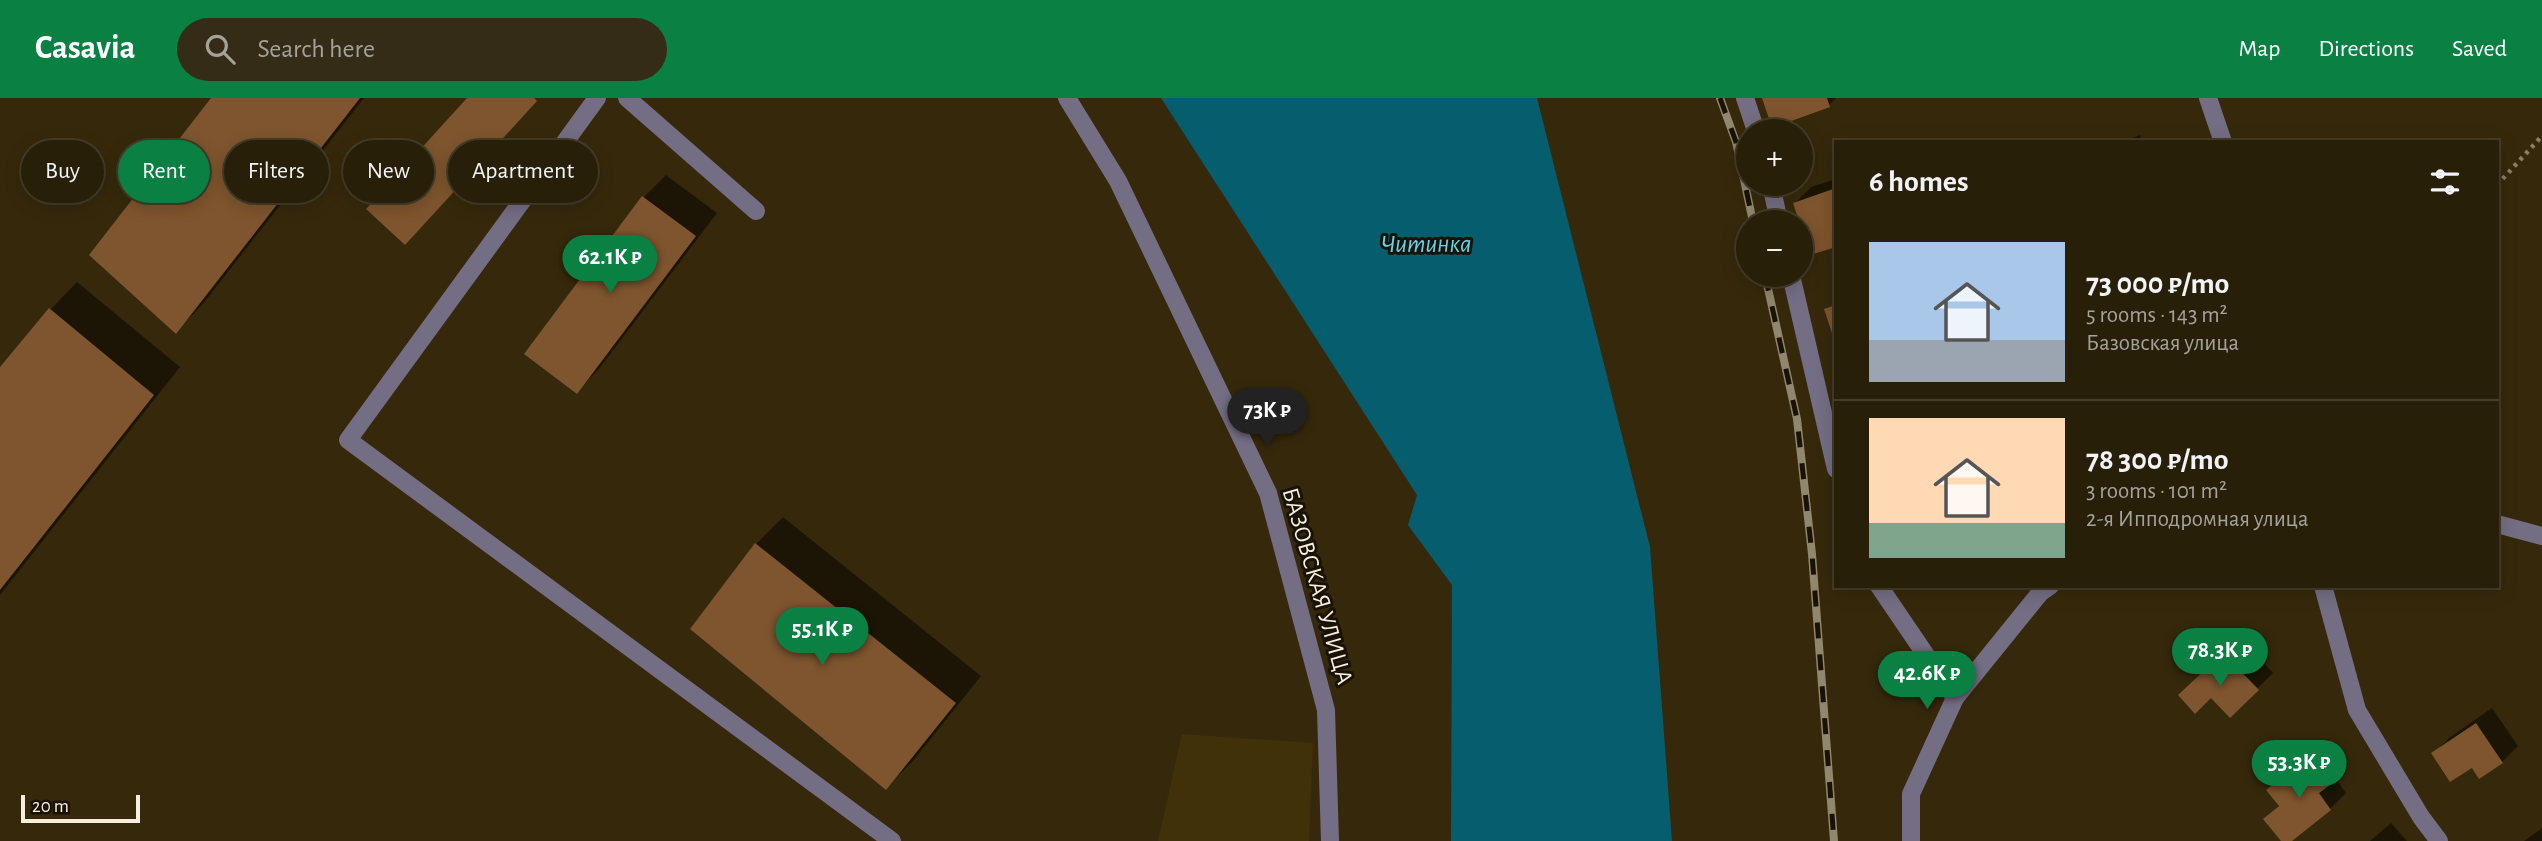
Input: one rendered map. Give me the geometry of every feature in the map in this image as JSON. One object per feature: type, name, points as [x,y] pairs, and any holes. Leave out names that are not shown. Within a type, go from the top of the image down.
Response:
[{"type":"street","points":[[597,98],[348,440],[892,841]]},
{"type":"street","points":[[627,98],[756,211]]},
{"type":"street","name":"БАЗОВСКАЯ УЛИЦА","points":[[1067,98],[1118,181],[1268,493],[1326,710],[1329,841]]},
{"type":"street","points":[[1745,98],[1752,119]]},
{"type":"street","points":[[2208,98],[2222,140]]},
{"type":"street","points":[[1794,287],[1834,460]]},
{"type":"street","points":[[2499,525],[2542,536]]},
{"type":"street","points":[[1880,588],[1955,698]]},
{"type":"street","points":[[1911,841],[1911,794],[1955,698],[2040,593],[2047,588]]},
{"type":"street","points":[[2324,588],[2357,710],[2421,817],[2439,841]]},
{"type":"path","points":[[2499,185],[2542,138]]},
{"type":"shaded area","points":[[1182,734],[1313,743],[1309,841],[1158,841]]},
{"type":"water","name":"Читинка","points":[[1161,98],[1537,98],[1650,547],[1672,841],[1451,841],[1452,585],[1408,525],[1417,495]]},
{"type":"building","points":[[211,98],[360,98],[327,140],[224,140],[224,203],[278,203],[176,334],[89,255],[129,203],[210,203],[210,140],[178,140]]},
{"type":"building","points":[[467,98],[534,98],[537,101],[501,140],[448,140],[448,198],[405,245],[366,209],[371,203],[434,203],[434,140],[429,140]]},
{"type":"building","points":[[1762,98],[1827,98],[1830,107],[1797,119],[1769,119]]},
{"type":"building","points":[[1834,189],[1834,248],[1813,254],[1813,210],[1795,210],[1793,203]]},
{"type":"building","points":[[642,196],[696,236],[577,394],[524,354]]},
{"type":"building","points":[[1834,306],[1834,339],[1824,309]]},
{"type":"building","points":[[49,308],[154,395],[0,590],[0,367]]},
{"type":"building","points":[[755,543],[956,703],[886,790],[690,629]]},
{"type":"building","points":[[2223,653],[2259,690],[2230,718],[2211,698],[2195,714],[2178,695]]},
{"type":"building","points":[[2476,723],[2503,763],[2479,779],[2472,768],[2450,782],[2431,753]]},
{"type":"building","points":[[2312,754],[2334,782],[2319,793],[2331,810],[2292,841],[2281,841],[2263,819],[2279,806],[2266,790]]},
{"type":"railway","points":[[1720,98],[1736,142],[1750,210]]},
{"type":"railway","points":[[1768,287],[1797,419],[1812,554],[1834,841]]}]
